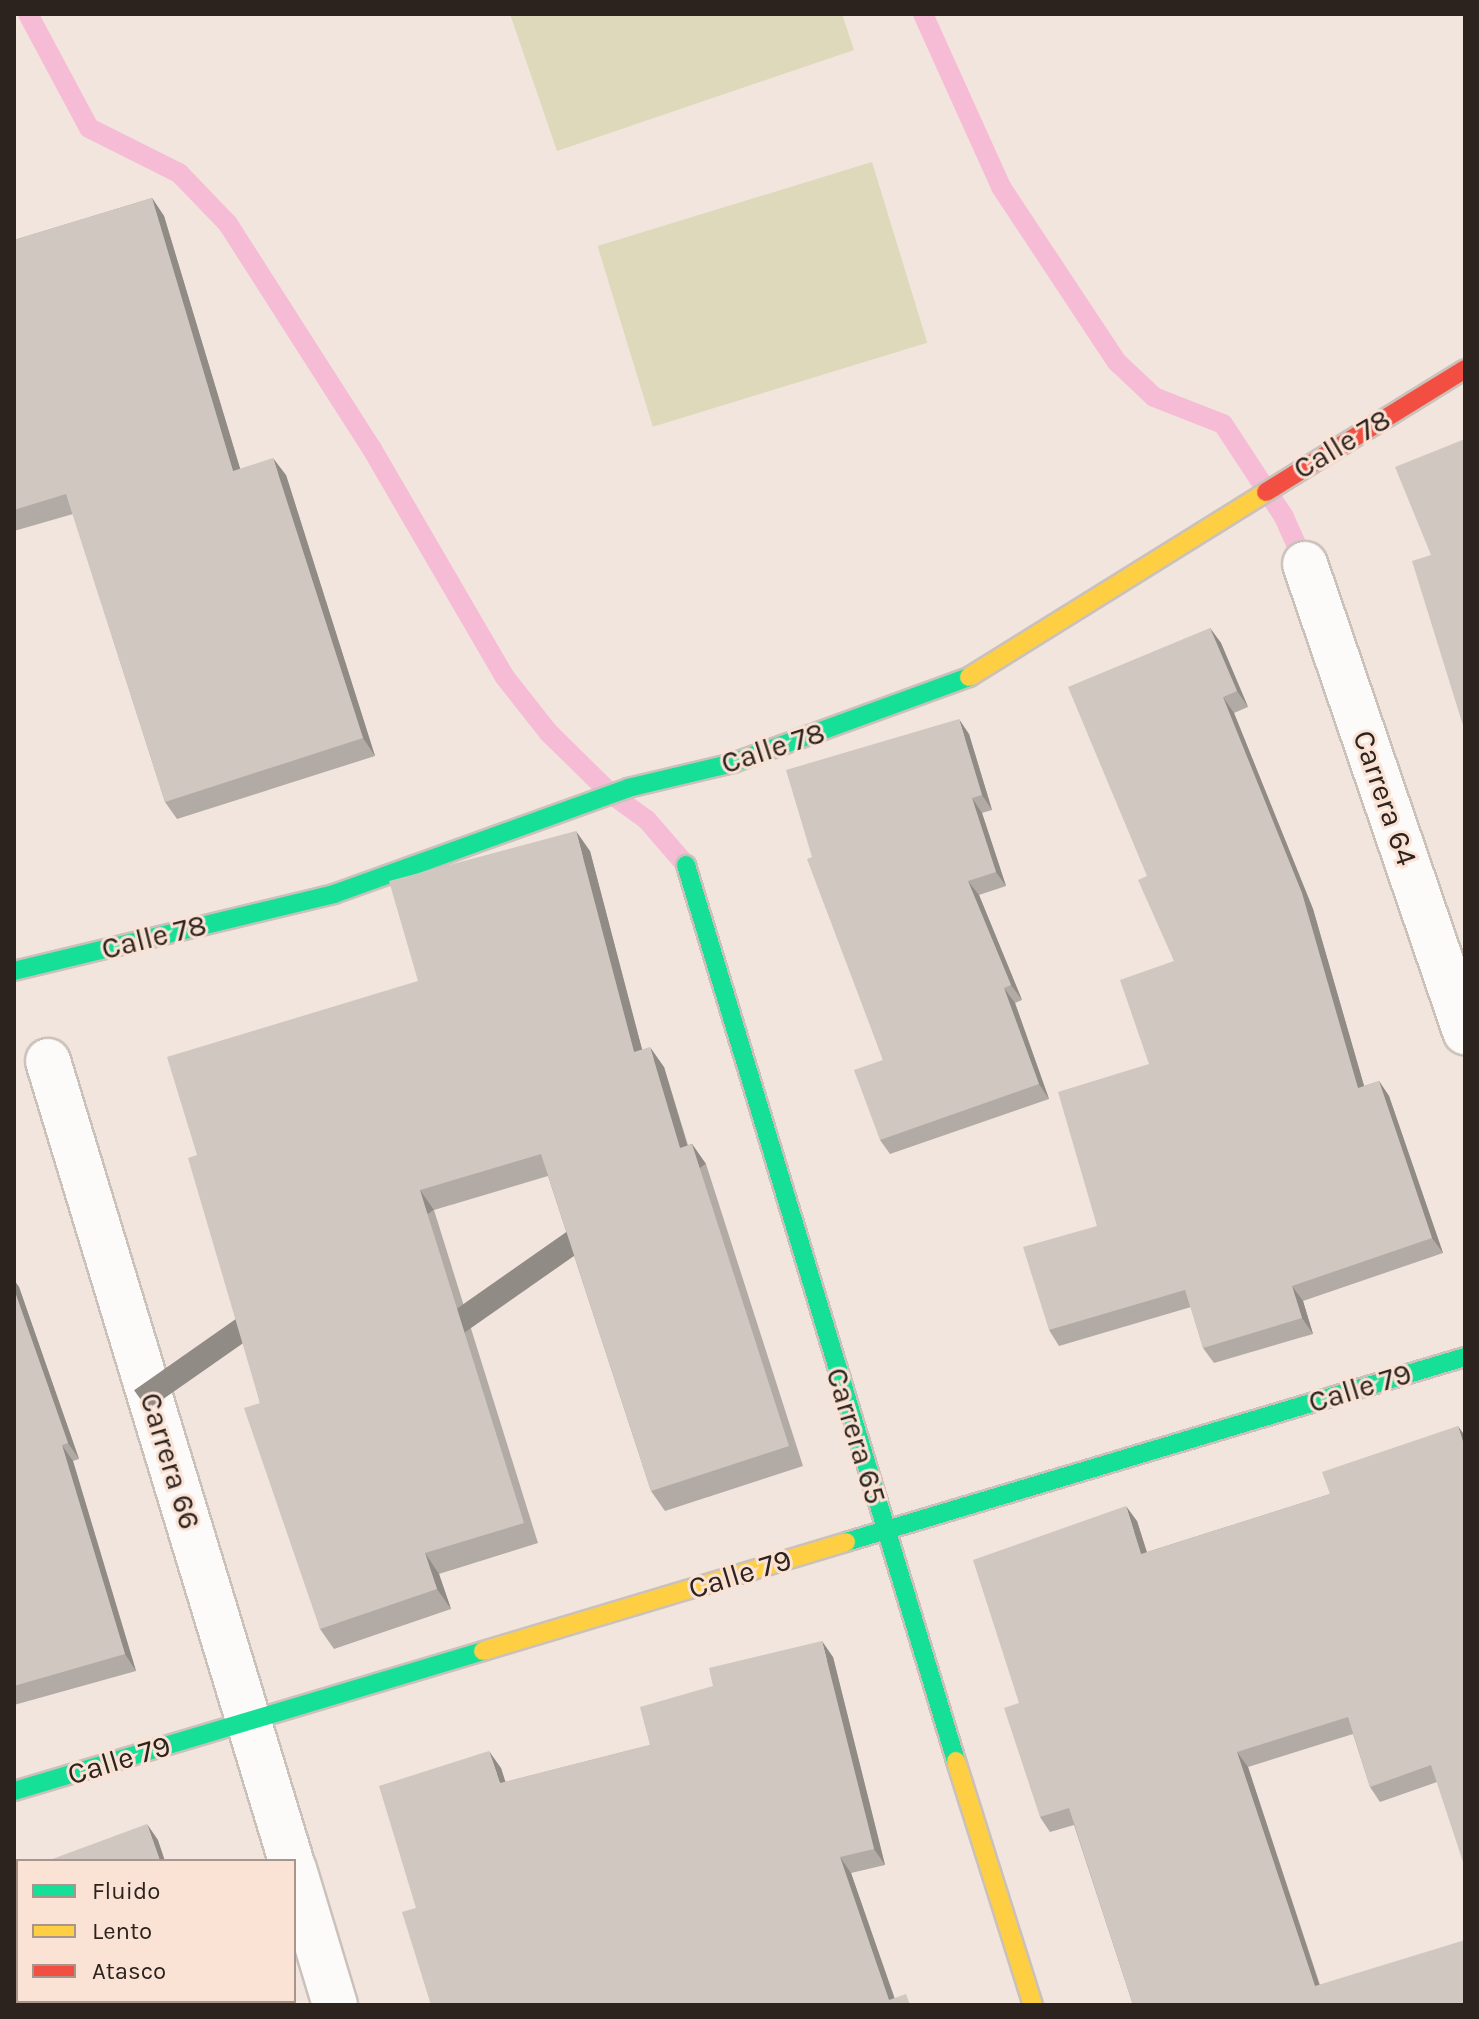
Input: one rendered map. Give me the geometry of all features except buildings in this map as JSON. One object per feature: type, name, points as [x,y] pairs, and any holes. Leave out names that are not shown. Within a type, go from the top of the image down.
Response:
[{"type":"street","name":"Calle 78","points":[[14,971],[334,894],[628,788],[733,763],[952,687],[1465,369]]},
{"type":"street","name":"Carrera 64","points":[[1305,564],[1465,1032]]},
{"type":"street","name":"Carrera 65","points":[[686,865],[884,1531],[1033,2005]]},
{"type":"street","name":"Carrera 66","points":[[48,1061],[290,1859]]},
{"type":"street","name":"Calle 79","points":[[14,1791],[1465,1357]]},
{"type":"street","points":[[296,1876],[335,2005]]},
{"type":"shaded area","points":[[510,14],[842,14],[854,50],[557,151]]},
{"type":"shaded area","points":[[872,162],[927,343],[653,427],[598,246]]},
{"type":"waterway","points":[[28,14],[89,128],[179,173],[228,224],[372,449],[504,676],[548,732],[611,794],[647,820],[686,865]]},
{"type":"waterway","points":[[923,14],[1001,187],[1117,362],[1154,397],[1223,424],[1284,517],[1305,564]]},
{"type":"traffic: fast","points":[[14,971],[334,894],[628,788],[733,763],[969,677]]},
{"type":"traffic: fast","points":[[686,865],[956,1761]]},
{"type":"traffic: fast","points":[[846,1542],[1465,1357]]},
{"type":"traffic: fast","points":[[14,1791],[483,1651]]},
{"type":"traffic: slow","points":[[969,677],[1266,492]]},
{"type":"traffic: slow","points":[[483,1651],[846,1542]]},
{"type":"traffic: slow","points":[[956,1761],[1033,2005]]},
{"type":"traffic: jam","points":[[1266,492],[1465,369]]}]
